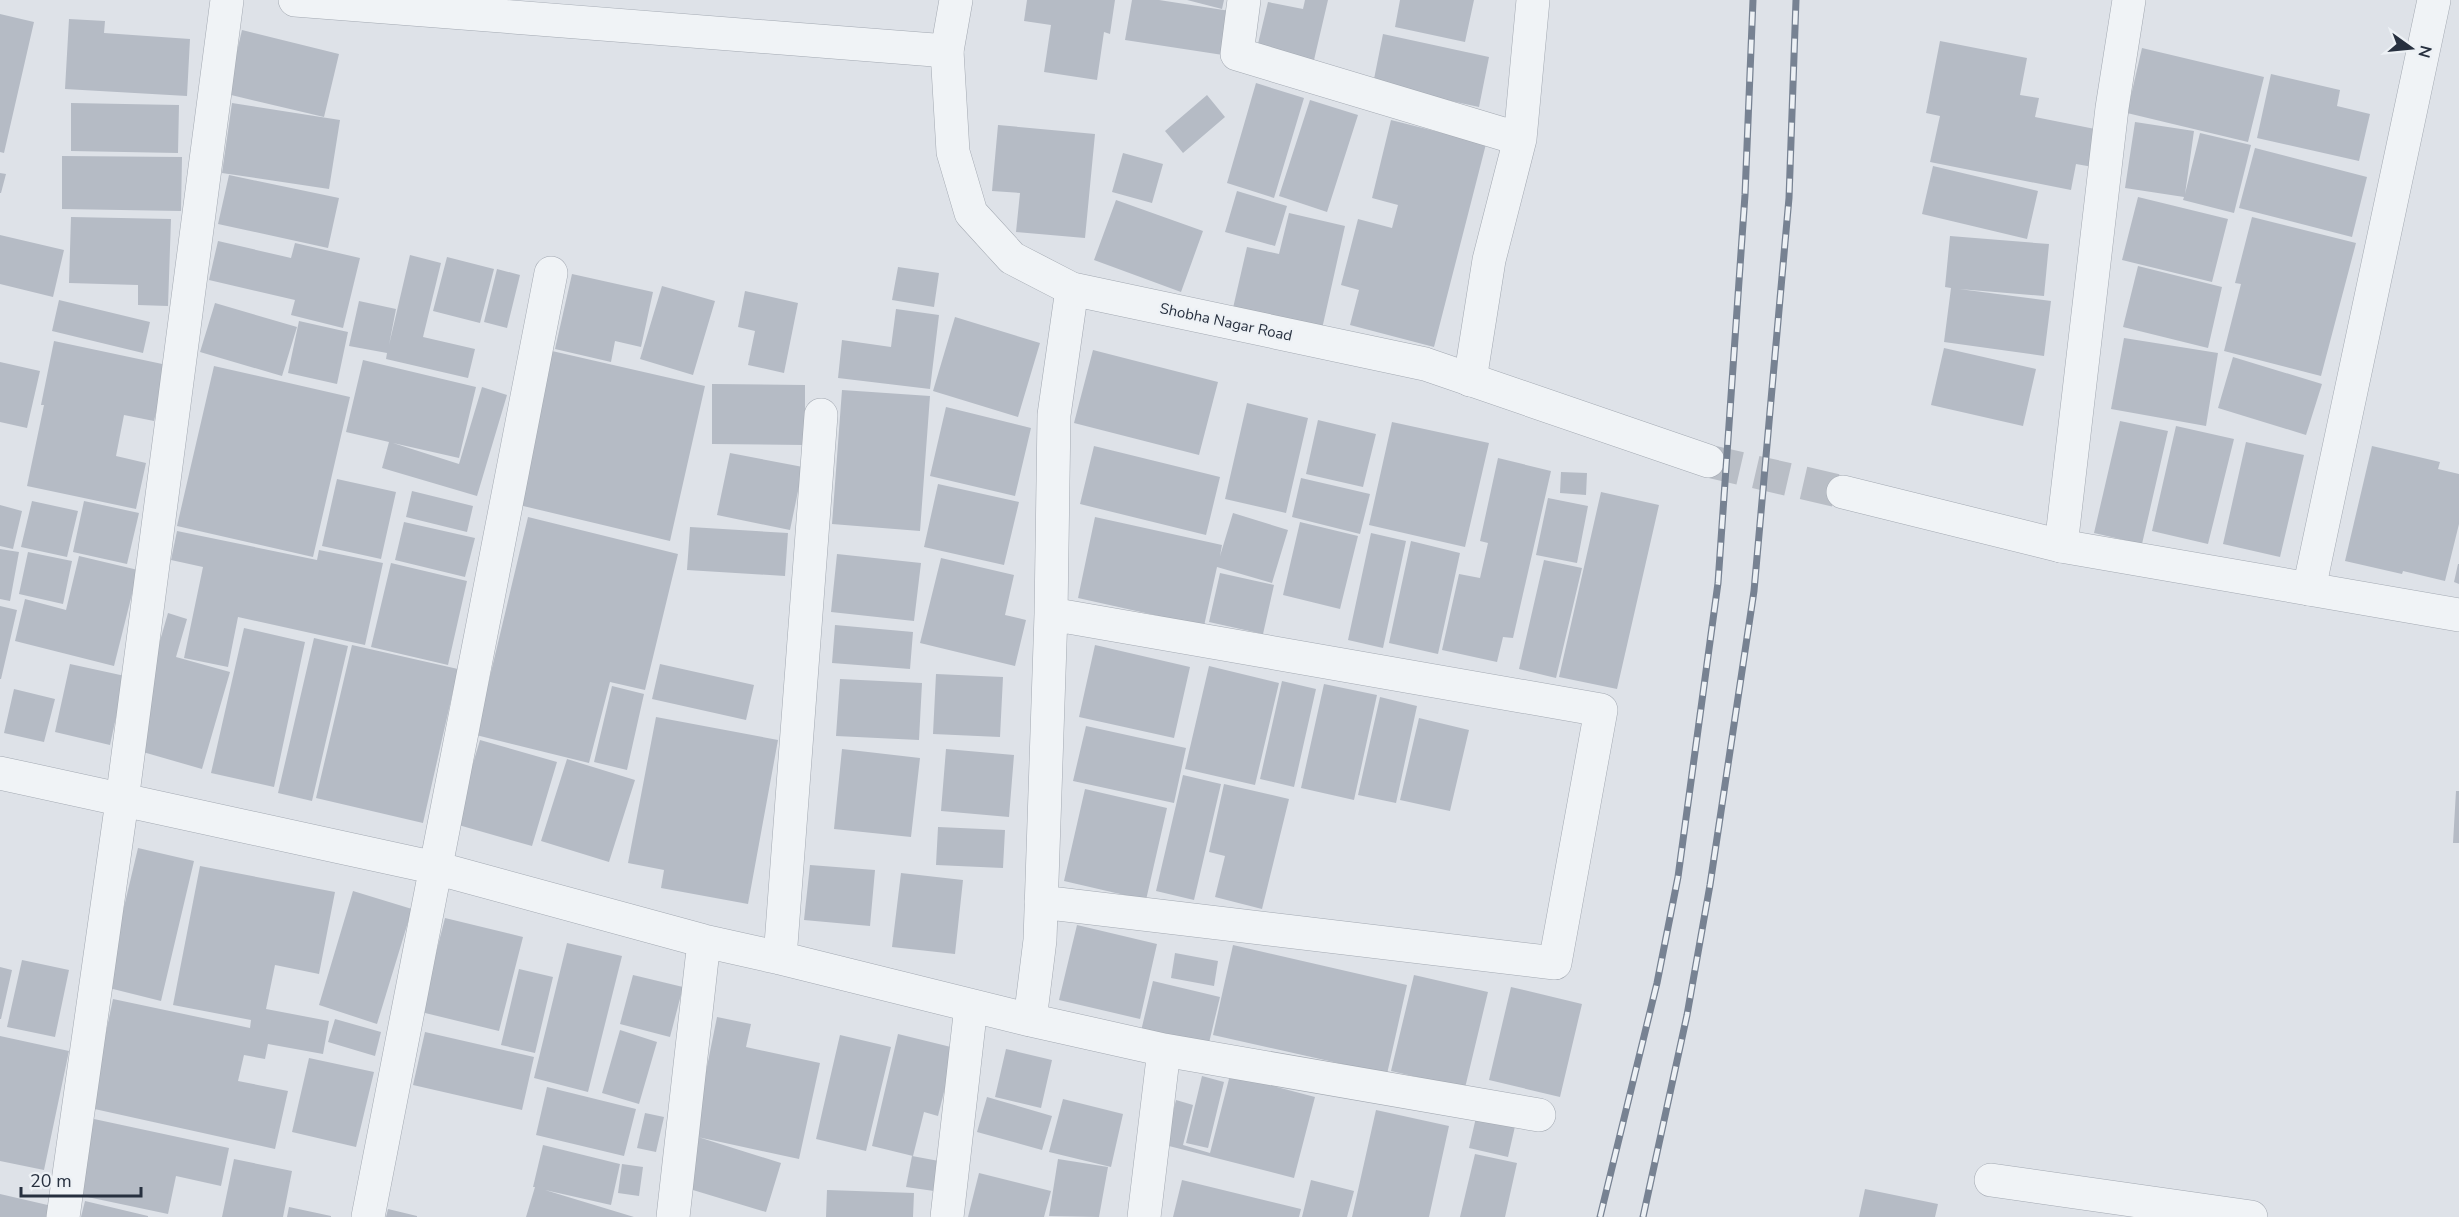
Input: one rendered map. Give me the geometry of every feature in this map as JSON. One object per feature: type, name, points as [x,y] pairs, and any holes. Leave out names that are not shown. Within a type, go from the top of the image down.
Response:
[{"type":"street","points":[[63,1217],[122,801],[227,0]]},
{"type":"street","points":[[295,0],[948,51]]},
{"type":"street","name":"Shobha Nagar Road","points":[[956,0],[948,51],[953,152],[971,213],[1012,258],[1072,289],[1425,364],[1708,461]]},
{"type":"street","points":[[1244,0],[1236,54],[1520,138]]},
{"type":"street","points":[[1470,380],[1489,260],[1520,138],[1533,0]]},
{"type":"street","points":[[2061,546],[2112,108],[2129,0]]},
{"type":"street","points":[[2309,589],[2434,0]]},
{"type":"street","points":[[368,1217],[551,273]]},
{"type":"street","points":[[1030,1020],[1040,940],[1052,614],[1054,415],[1072,289]]},
{"type":"street","points":[[780,958],[821,415]]},
{"type":"street","points":[[1843,492],[2061,546],[2459,615]]},
{"type":"street","points":[[1041,902],[1555,963],[1601,710],[1052,614]]},
{"type":"street","points":[[0,773],[436,868],[704,941],[1164,1050],[1539,1115]]},
{"type":"street","points":[[673,1217],[704,941]]},
{"type":"street","points":[[947,1217],[971,1006]]},
{"type":"street","points":[[1144,1217],[1164,1050]]},
{"type":"street","points":[[1991,1180],[2251,1217]]},
{"type":"building","points":[[1027,0],[1115,0],[1110,34],[1104,32],[1097,80],[1044,72],[1051,25],[1024,21]]},
{"type":"building","points":[[1132,0],[1159,0],[1230,11],[1223,55],[1125,40]]},
{"type":"building","points":[[1187,0],[1224,0],[1222,9]]},
{"type":"building","points":[[1305,0],[1328,0],[1314,60],[1257,48],[1268,2],[1303,9]]},
{"type":"building","points":[[1400,0],[1474,0],[1465,42],[1395,27]]},
{"type":"building","points":[[0,14],[34,22],[4,153],[0,152]]},
{"type":"building","points":[[69,19],[105,21],[104,33],[190,39],[187,96],[65,89]]},
{"type":"building","points":[[242,30],[339,54],[324,117],[227,94]]},
{"type":"building","points":[[1383,34],[1489,57],[1479,107],[1373,84]]},
{"type":"building","points":[[1940,41],[2027,58],[2020,95],[2039,98],[2035,117],[2100,130],[2093,167],[2076,164],[2071,190],[1930,162],[1940,116],[1926,113]]},
{"type":"building","points":[[2142,48],[2264,77],[2248,142],[2127,113]]},
{"type":"building","points":[[2271,74],[2340,90],[2337,106],[2370,114],[2359,161],[2257,138]]},
{"type":"building","points":[[1256,83],[1304,98],[1274,198],[1227,183]]},
{"type":"building","points":[[1207,95],[1225,117],[1183,153],[1165,131]]},
{"type":"building","points":[[1310,100],[1358,115],[1327,212],[1279,196]]},
{"type":"building","points":[[71,103],[179,105],[178,153],[71,151]]},
{"type":"building","points":[[232,103],[340,120],[329,189],[222,173]]},
{"type":"building","points":[[1391,120],[1486,144],[1434,347],[1350,325],[1359,290],[1341,285],[1358,219],[1392,228],[1398,205],[1372,198]]},
{"type":"building","points":[[2135,122],[2194,131],[2185,194],[2200,133],[2251,145],[2234,213],[2183,200],[2184,197],[2125,188]]},
{"type":"building","points":[[998,125],[1095,134],[1085,238],[1016,232],[1020,193],[992,191]]},
{"type":"building","points":[[2255,148],[2367,177],[2352,237],[2239,208]]},
{"type":"building","points":[[1123,153],[1163,164],[1152,203],[1112,192]]},
{"type":"building","points":[[62,156],[182,157],[181,211],[62,209]]},
{"type":"building","points":[[1933,166],[2038,191],[2027,239],[1922,214]]},
{"type":"building","points":[[0,173],[6,174],[1,193],[0,193]]},
{"type":"building","points":[[229,175],[339,198],[328,248],[218,224]]},
{"type":"building","points":[[1237,191],[1287,206],[1275,246],[1225,232]]},
{"type":"building","points":[[2138,197],[2228,219],[2212,282],[2122,260]]},
{"type":"building","points":[[1116,200],[1203,231],[1181,292],[1094,260]]},
{"type":"building","points":[[1289,213],[1345,226],[1322,329],[1233,308],[1247,247],[1279,254]]},
{"type":"building","points":[[71,217],[171,219],[168,306],[138,305],[138,285],[69,283]]},
{"type":"building","points":[[2252,217],[2356,243],[2321,376],[2224,351],[2241,284],[2235,283]]},
{"type":"building","points":[[0,235],[64,250],[53,297],[0,284]]},
{"type":"building","points":[[1950,236],[2049,244],[2044,296],[1959,289],[2051,301],[2044,356],[1944,342],[1951,288],[1945,287]]},
{"type":"building","points":[[218,241],[291,258],[295,243],[360,258],[343,328],[291,315],[295,300],[209,280]]},
{"type":"building","points":[[410,255],[441,263],[423,337],[475,349],[468,378],[386,359],[387,353],[349,346],[359,301],[396,309],[389,345]]},
{"type":"building","points":[[447,257],[494,269],[480,323],[433,311]]},
{"type":"building","points":[[2138,266],[2222,287],[2208,348],[2123,327]]},
{"type":"building","points":[[898,267],[939,273],[934,307],[892,300]]},
{"type":"building","points":[[497,269],[520,275],[507,328],[484,322]]},
{"type":"building","points":[[572,274],[653,292],[641,347],[615,341],[611,362],[555,349]]},
{"type":"building","points":[[662,286],[715,301],[693,375],[640,359]]},
{"type":"building","points":[[745,291],[798,303],[784,373],[748,365],[755,331],[738,327]]},
{"type":"building","points":[[59,300],[150,322],[143,353],[52,331]]},
{"type":"building","points":[[215,303],[297,327],[282,376],[200,352]]},
{"type":"building","points":[[896,309],[939,315],[930,389],[838,378],[842,340],[891,347]]},
{"type":"building","points":[[955,317],[1040,343],[1018,417],[933,391]]},
{"type":"building","points":[[299,321],[348,332],[337,384],[288,373]]},
{"type":"building","points":[[2124,338],[2218,353],[2206,426],[2111,409]]},
{"type":"building","points":[[54,341],[167,365],[154,421],[124,415],[116,456],[146,463],[136,509],[27,486],[44,405],[41,405]]},
{"type":"building","points":[[1944,348],[2036,369],[2023,426],[1931,405]]},
{"type":"building","points":[[1093,350],[1218,382],[1199,455],[1074,423]]},
{"type":"building","points":[[552,351],[705,386],[670,541],[519,505]]},
{"type":"building","points":[[2233,357],[2322,384],[2306,435],[2218,408]]},
{"type":"building","points":[[363,360],[476,387],[459,458],[393,443],[459,464],[482,387],[507,395],[477,496],[382,468],[389,442],[346,432]]},
{"type":"building","points":[[0,362],[40,371],[27,428],[0,422]]},
{"type":"building","points":[[214,366],[350,397],[313,557],[177,526]]},
{"type":"building","points":[[712,384],[805,385],[805,445],[712,444]]},
{"type":"building","points":[[842,390],[930,396],[920,531],[832,524]]},
{"type":"building","points":[[1247,403],[1308,418],[1286,513],[1225,499]]},
{"type":"building","points":[[946,407],[1031,428],[1015,496],[930,476]]},
{"type":"building","points":[[1318,420],[1376,434],[1363,487],[1306,474]]},
{"type":"building","points":[[2120,421],[2168,431],[2142,544],[2094,533]]},
{"type":"building","points":[[1392,422],[1489,443],[1465,547],[1369,525]]},
{"type":"building","points":[[2176,426],[2234,439],[2208,544],[2152,531]]},
{"type":"building","points":[[2246,442],[2304,455],[2280,557],[2223,544]]},
{"type":"building","points":[[1094,446],[1220,477],[1206,535],[1080,504]]},
{"type":"building","points":[[2372,446],[2440,462],[2438,469],[2459,474],[2459,524],[2445,581],[2345,561]]},
{"type":"building","points":[[730,453],[803,467],[790,530],[717,515]]},
{"type":"building","points":[[1498,458],[1551,471],[1513,638],[1503,637],[1497,662],[1442,650],[1459,574],[1480,578],[1488,543],[1480,541]]},
{"type":"building","points":[[1561,472],[1587,473],[1586,495],[1560,493]]},
{"type":"building","points":[[1301,478],[1370,494],[1360,534],[1292,517]]},
{"type":"building","points":[[337,479],[396,492],[381,559],[322,546]]},
{"type":"building","points":[[938,484],[1019,502],[1004,565],[924,547]]},
{"type":"building","points":[[412,491],[473,506],[467,532],[406,517]]},
{"type":"building","points":[[1601,492],[1659,505],[1617,689],[1559,677]]},
{"type":"building","points":[[1548,498],[1588,506],[1577,563],[1536,555]]},
{"type":"building","points":[[32,501],[78,511],[67,557],[21,547]]},
{"type":"building","points":[[84,501],[139,513],[127,564],[73,552]]},
{"type":"building","points":[[0,505],[22,511],[13,549],[0,546]]},
{"type":"building","points":[[1233,513],[1288,530],[1272,583],[1217,567],[1204,626],[1078,598],[1095,517],[1222,545],[1220,556]]},
{"type":"building","points":[[528,517],[678,554],[645,690],[610,682],[589,763],[476,735]]},
{"type":"building","points":[[404,522],[475,538],[465,577],[395,560]]},
{"type":"building","points":[[1300,522],[1358,536],[1340,609],[1283,595]]},
{"type":"building","points":[[690,527],[788,533],[785,576],[687,570]]},
{"type":"building","points":[[177,531],[317,560],[319,550],[383,563],[365,645],[238,617],[228,667],[184,658],[203,567],[171,560]]},
{"type":"building","points":[[1371,533],[1406,541],[1383,648],[1348,640]]},
{"type":"building","points":[[1411,541],[1460,553],[1438,654],[1389,643]]},
{"type":"building","points":[[0,549],[19,552],[10,601],[0,599]]},
{"type":"building","points":[[28,552],[72,561],[63,604],[19,594]]},
{"type":"building","points":[[837,554],[921,563],[914,621],[831,612]]},
{"type":"building","points":[[79,556],[138,570],[114,666],[15,641],[25,599],[66,610]]},
{"type":"building","points":[[941,558],[1014,575],[1005,615],[1026,620],[1015,666],[920,643]]},
{"type":"building","points":[[1544,560],[1582,568],[1556,678],[1519,669]]},
{"type":"building","points":[[391,563],[467,581],[448,665],[371,647]]},
{"type":"building","points":[[2459,564],[2459,584],[2454,582]]},
{"type":"building","points":[[1220,573],[1274,585],[1263,634],[1209,622]]},
{"type":"building","points":[[0,606],[17,610],[1,679],[0,679]]},
{"type":"building","points":[[168,613],[187,619],[176,657],[230,672],[202,769],[129,748]]},
{"type":"building","points":[[835,625],[913,632],[910,669],[832,663]]},
{"type":"building","points":[[244,628],[305,642],[274,787],[211,773]]},
{"type":"building","points":[[314,638],[348,646],[312,801],[278,793]]},
{"type":"building","points":[[352,645],[458,669],[423,823],[316,798]]},
{"type":"building","points":[[1095,645],[1190,667],[1174,738],[1079,717]]},
{"type":"building","points":[[70,664],[125,676],[110,745],[55,732]]},
{"type":"building","points":[[660,664],[754,685],[746,720],[652,699]]},
{"type":"building","points":[[1209,666],[1279,683],[1255,785],[1185,769]]},
{"type":"building","points":[[936,674],[1003,677],[1000,737],[933,734]]},
{"type":"building","points":[[840,679],[922,683],[919,740],[836,736]]},
{"type":"building","points":[[1282,681],[1316,689],[1294,787],[1260,779]]},
{"type":"building","points":[[1324,684],[1377,695],[1354,800],[1301,788]]},
{"type":"building","points":[[612,686],[644,694],[627,770],[594,762]]},
{"type":"building","points":[[14,689],[55,699],[44,742],[4,733]]},
{"type":"building","points":[[1380,697],[1417,706],[1396,803],[1358,795]]},
{"type":"building","points":[[656,717],[778,740],[748,904],[661,888],[664,870],[628,863]]},
{"type":"building","points":[[1419,718],[1469,730],[1450,811],[1400,800]]},
{"type":"building","points":[[1086,726],[1186,748],[1174,803],[1073,781]]},
{"type":"building","points":[[480,740],[557,762],[532,846],[455,824]]},
{"type":"building","points":[[842,749],[920,758],[911,837],[834,829]]},
{"type":"building","points":[[946,749],[1014,755],[1009,817],[941,811]]},
{"type":"building","points":[[567,759],[635,780],[609,862],[541,841]]},
{"type":"building","points":[[1183,775],[1221,784],[1194,900],[1156,891]]},
{"type":"building","points":[[1224,784],[1289,799],[1262,909],[1215,897],[1225,856],[1209,852]]},
{"type":"building","points":[[1085,789],[1167,808],[1146,900],[1064,881]]},
{"type":"building","points":[[2456,791],[2459,791],[2459,843],[2453,843]]},
{"type":"building","points":[[938,827],[1005,830],[1003,868],[936,865]]},
{"type":"building","points":[[138,848],[194,861],[161,1001],[105,987]]},
{"type":"building","points":[[810,865],[875,870],[870,926],[804,920]]},
{"type":"building","points":[[200,866],[335,892],[319,974],[275,965],[266,1009],[329,1021],[323,1054],[268,1044],[265,1059],[244,1055],[238,1081],[288,1091],[275,1149],[90,1108],[113,999],[250,1028],[251,1020],[173,1005]]},
{"type":"building","points":[[901,873],[963,880],[955,954],[892,947]]},
{"type":"building","points":[[353,891],[412,909],[377,1024],[319,1005]]},
{"type":"building","points":[[445,918],[523,937],[499,1031],[421,1012]]},
{"type":"building","points":[[1077,925],[1157,944],[1140,1019],[1059,1000]]},
{"type":"building","points":[[567,943],[622,956],[588,1092],[534,1078]]},
{"type":"building","points":[[1233,945],[1407,985],[1387,1074],[1213,1035]]},
{"type":"building","points":[[1175,953],[1218,961],[1214,986],[1171,978]]},
{"type":"building","points":[[22,960],[69,970],[55,1037],[7,1027]]},
{"type":"building","points":[[0,967],[12,970],[1,1019],[0,1019]]},
{"type":"building","points":[[519,969],[553,977],[535,1053],[501,1045]]},
{"type":"building","points":[[633,975],[683,987],[670,1037],[620,1024]]},
{"type":"building","points":[[1414,975],[1488,992],[1465,1088],[1391,1071]]},
{"type":"building","points":[[1153,981],[1220,997],[1208,1047],[1141,1031]]},
{"type":"building","points":[[1511,987],[1582,1004],[1560,1097],[1489,1080]]},
{"type":"building","points":[[717,1017],[751,1024],[746,1047],[820,1063],[799,1159],[693,1136]]},
{"type":"building","points":[[335,1019],[381,1032],[375,1056],[328,1042]]},
{"type":"building","points":[[620,1030],[657,1042],[639,1104],[602,1093]]},
{"type":"building","points":[[425,1032],[534,1057],[522,1110],[413,1085]]},
{"type":"building","points":[[898,1034],[955,1048],[938,1116],[924,1112],[913,1156],[872,1146]]},
{"type":"building","points":[[840,1035],[891,1047],[866,1151],[816,1139]]},
{"type":"building","points":[[0,1036],[69,1051],[44,1170],[0,1161]]},
{"type":"building","points":[[1006,1049],[1052,1060],[1041,1108],[995,1097]]},
{"type":"building","points":[[309,1058],[374,1072],[356,1147],[292,1132]]},
{"type":"building","points":[[1230,1075],[1315,1097],[1294,1178],[1165,1145],[1176,1100],[1193,1105],[1183,1145],[1210,1153]]},
{"type":"building","points":[[1202,1076],[1224,1082],[1208,1148],[1186,1143]]},
{"type":"building","points":[[547,1087],[636,1109],[624,1156],[536,1135]]},
{"type":"building","points":[[987,1097],[1052,1116],[1042,1150],[977,1132]]},
{"type":"building","points":[[1063,1099],[1123,1114],[1111,1167],[1049,1152]]},
{"type":"building","points":[[1376,1110],[1449,1126],[1429,1217],[1352,1217]]},
{"type":"building","points":[[645,1113],[664,1117],[656,1152],[637,1148]]},
{"type":"building","points":[[1477,1113],[1516,1122],[1508,1157],[1469,1148]]},
{"type":"building","points":[[94,1119],[229,1148],[221,1186],[176,1176],[168,1214],[78,1195]]},
{"type":"building","points":[[698,1137],[781,1163],[766,1212],[683,1187]]},
{"type":"building","points":[[543,1145],[620,1164],[611,1205],[545,1190],[634,1217],[526,1217],[535,1187],[533,1187]]},
{"type":"building","points":[[1475,1154],[1517,1163],[1505,1217],[1460,1217]]},
{"type":"building","points":[[912,1156],[939,1161],[934,1191],[906,1187]]},
{"type":"building","points":[[234,1159],[292,1171],[283,1217],[222,1217]]},
{"type":"building","points":[[1058,1159],[1108,1167],[1099,1217],[1049,1216]]},
{"type":"building","points":[[622,1164],[643,1167],[639,1196],[618,1193]]},
{"type":"building","points":[[979,1173],[1051,1191],[1044,1217],[968,1217]]},
{"type":"building","points":[[1182,1180],[1301,1209],[1299,1217],[1173,1217]]},
{"type":"building","points":[[1311,1180],[1354,1191],[1347,1217],[1302,1217]]},
{"type":"building","points":[[1865,1189],[1938,1204],[1935,1217],[1859,1217]]},
{"type":"building","points":[[827,1190],[914,1193],[913,1217],[826,1217]]},
{"type":"building","points":[[0,1194],[52,1206],[49,1217],[0,1217]]},
{"type":"building","points":[[85,1201],[148,1216],[148,1217],[81,1217]]},
{"type":"building","points":[[289,1207],[331,1216],[331,1217],[287,1217]]},
{"type":"building","points":[[388,1209],[417,1216],[417,1217],[386,1217]]},
{"type":"tunnel","points":[[1708,461],[1843,492]]},
{"type":"railway","points":[[1600,1217],[1657,983],[1678,877],[1718,583],[1745,195],[1753,0]]},
{"type":"railway","points":[[1643,1217],[1687,1015],[1710,885],[1754,591],[1789,198],[1796,0]]}]
